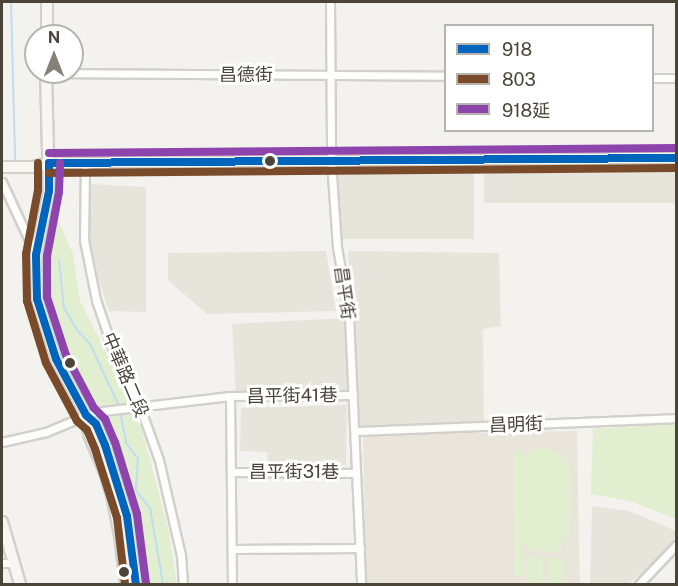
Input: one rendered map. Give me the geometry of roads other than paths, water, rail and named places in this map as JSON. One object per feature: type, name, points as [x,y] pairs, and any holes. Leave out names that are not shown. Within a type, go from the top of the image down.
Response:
[{"type":"street","points":[[47,2],[47,24]]},
{"type":"street","name":"昌平街","points":[[330,2],[331,161],[337,248],[349,316],[361,585]]},
{"type":"street","name":"昌德街","points":[[84,73],[444,76]]},
{"type":"street","points":[[654,78],[676,78]]},
{"type":"street","points":[[46,84],[49,191],[36,255],[37,299],[51,348],[90,413],[105,445],[127,516],[136,585]]},
{"type":"street","points":[[2,167],[33,167],[49,163],[676,158]]},
{"type":"street","name":"中華路二段","points":[[85,163],[84,240],[86,257],[96,300],[114,353],[140,407],[159,460],[181,555],[183,585]]},
{"type":"street","points":[[2,182],[36,255]]},
{"type":"street","name":"昌平街41巷","points":[[2,442],[46,432],[90,413],[230,396],[353,395]]},
{"type":"street","points":[[230,396],[232,585]]},
{"type":"street","points":[[90,413],[89,434],[112,495],[126,585]]},
{"type":"street","name":"昌明街","points":[[355,431],[676,418]]},
{"type":"street","name":"昌平街31巷","points":[[231,472],[356,473]]},
{"type":"street","points":[[2,522],[20,585]]},
{"type":"street","points":[[639,585],[676,545]]},
{"type":"street","points":[[232,549],[360,548]]},
{"type":"street","points":[[2,563],[14,563]]},
{"type":"waterway","points":[[11,2],[15,160]]},
{"type":"waterway","points":[[59,261],[64,308],[77,330],[90,344],[119,406],[126,443],[138,459],[136,491],[150,508],[163,584]]}]
